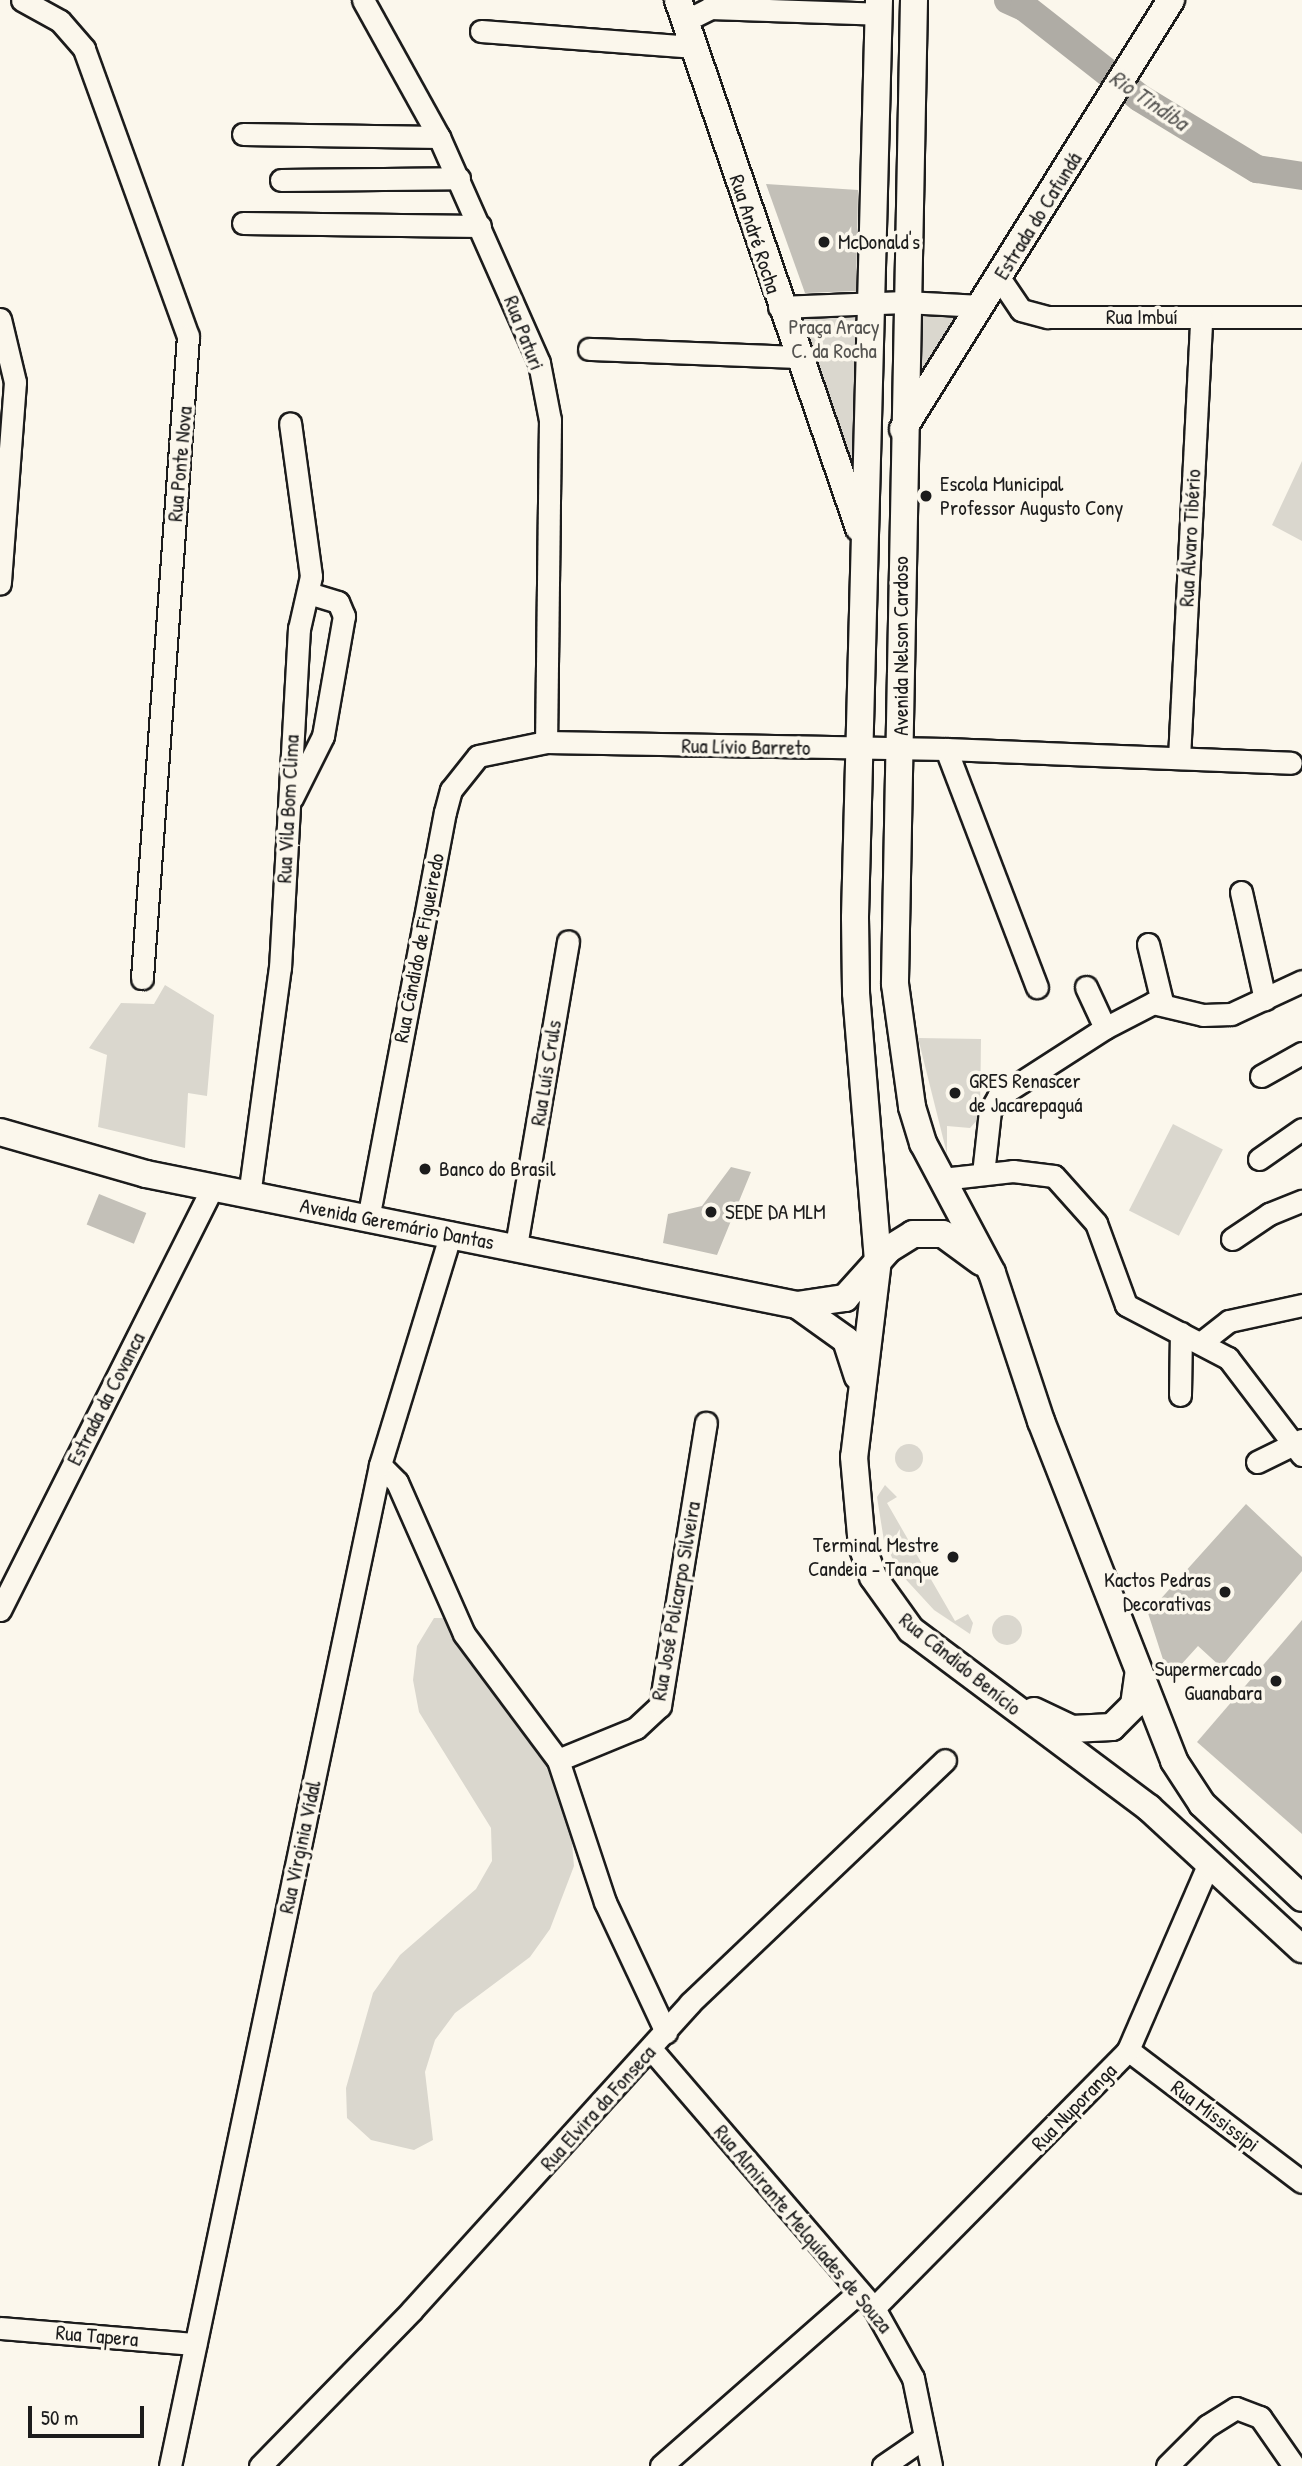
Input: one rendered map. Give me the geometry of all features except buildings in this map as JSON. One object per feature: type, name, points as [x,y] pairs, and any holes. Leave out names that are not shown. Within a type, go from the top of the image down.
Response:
[{"type":"main road","name":"Avenida Nelson Cardoso","points":[[914,0],[902,431],[901,749],[895,984],[899,1033],[912,1107],[942,1179],[992,1273]]},
{"type":"main road","name":"Estrada do Cafundá","points":[[902,431],[1000,279],[1171,0]]},
{"type":"main road","name":"Avenida Nelson Cardoso","points":[[878,7],[856,993],[878,1260]]},
{"type":"main road","name":"Rua André Rocha","points":[[682,10],[779,307],[800,357],[865,545]]},
{"type":"main road","name":"Avenida Geremário Dantas","points":[[0,1132],[249,1196],[451,1233],[797,1304],[845,1298],[878,1260],[909,1236],[930,1232],[958,1241],[992,1273]]},
{"type":"main road","name":"Rua Cândido Benício","points":[[878,1260],[860,1395],[856,1514],[873,1577],[911,1630],[1149,1808],[1302,1949]]},
{"type":"main road","points":[[992,1273],[1041,1421],[1138,1675],[1174,1761],[1202,1804],[1302,1898]]},
{"type":"main road","name":"Avenida Geremário Dantas","points":[[797,1304],[846,1340],[860,1395]]},
{"type":"main road","points":[[982,1685],[1072,1729],[1088,1731],[1112,1727],[1128,1712],[1138,1692],[1138,1675]]},
{"type":"street","name":"Rua Ponte Nova","points":[[22,0],[60,21],[84,49],[188,336],[142,978]]},
{"type":"street","name":"Rua Paturi","points":[[363,0],[459,178],[539,363],[550,420],[546,743]]},
{"type":"street","points":[[682,10],[878,7]]},
{"type":"street","points":[[481,31],[695,47]]},
{"type":"street","points":[[243,134],[439,137]]},
{"type":"street","points":[[281,180],[459,178]]},
{"type":"street","points":[[243,223],[480,226]]},
{"type":"street","name":"Rua Imbuí","points":[[1000,279],[1012,302],[1032,314],[1200,318],[1302,317]]},
{"type":"street","points":[[779,307],[905,302],[981,306]]},
{"type":"street","name":"Rua Álvaro Tibério","points":[[1179,758],[1200,318]]},
{"type":"street","points":[[0,319],[15,382],[0,583]]},
{"type":"street","points":[[589,349],[800,357]]},
{"type":"street","name":"Rua Vila Bom Clima","points":[[249,1196],[281,958],[299,629],[308,593],[311,561],[290,423]]},
{"type":"street","points":[[289,804],[323,736],[344,616],[338,602],[308,593]]},
{"type":"street","name":"Rua Lívio Barreto","points":[[546,743],[861,750],[946,749],[1292,763]]},
{"type":"street","name":"Rua Cândido de Figueiredo","points":[[368,1219],[451,790],[478,756],[546,743]]},
{"type":"street","points":[[946,749],[1037,987]]},
{"type":"street","points":[[1241,892],[1265,999]]},
{"type":"street","name":"Rua Luís Cruls","points":[[516,1246],[568,941]]},
{"type":"street","points":[[1148,944],[1162,1002]]},
{"type":"street","points":[[983,1174],[990,1111],[998,1097],[1143,1005],[1162,1002],[1217,1016],[1265,999],[1302,981]]},
{"type":"street","points":[[1086,987],[1105,1028]]},
{"type":"street","points":[[1261,1076],[1302,1053]]},
{"type":"street","points":[[1259,1159],[1302,1129]]},
{"type":"street","points":[[942,1179],[1040,1171],[1068,1187],[1096,1223],[1126,1305],[1202,1342],[1228,1358],[1299,1446],[1257,1462]]},
{"type":"street","name":"Estrada da Covanca","points":[[0,1610],[212,1188]]},
{"type":"street","points":[[1232,1239],[1269,1214],[1302,1201]]},
{"type":"street","name":"Rua Virginia Vidal","points":[[170,2466],[380,1465],[451,1233]]},
{"type":"street","points":[[1202,1342],[1229,1321],[1302,1305]]},
{"type":"street","points":[[1180,1395],[1181,1333]]},
{"type":"street","name":"Rua José Policarpo Silveira","points":[[558,1760],[636,1728],[660,1706],[705,1423]]},
{"type":"street","points":[[380,1465],[397,1482],[464,1633],[558,1760],[605,1902],[666,2032]]},
{"type":"street","name":"Rua Elvira da Fonseca","points":[[260,2466],[652,2050],[722,1971],[945,1760]]},
{"type":"street","name":"Rua Nuporanga","points":[[661,2466],[867,2300],[1128,2050],[1209,1863]]},
{"type":"street","name":"Rua Almirante Melquíades de Souza","points":[[652,2050],[867,2300],[913,2378],[930,2466]]},
{"type":"street","name":"Rua Mississipi","points":[[1128,2050],[1302,2182]]},
{"type":"street","name":"Rua Tapera","points":[[0,2328],[195,2344]]},
{"type":"street","points":[[1167,2466],[1207,2426],[1236,2408],[1260,2417],[1294,2466]]},
{"type":"street","points":[[883,2466],[925,2437]]},
{"type":"green space","name":"Praça Aracy C. da Rocha","points":[[863,310],[855,484],[797,313]]},
{"type":"green space","points":[[912,315],[969,318],[908,412]]},
{"type":"green space","points":[[1302,461],[1302,541],[1272,525]]},
{"type":"green space","points":[[165,985],[214,1015],[207,1096],[188,1093],[185,1148],[98,1127],[107,1055],[89,1048],[121,1003],[154,1004]]},
{"type":"green space","name":"GRES Renascer de Jacarepaguá","points":[[918,1038],[981,1039],[980,1117],[970,1128],[947,1126],[947,1154]]},
{"type":"green space","points":[[1173,1124],[1223,1149],[1179,1236],[1129,1210]]},
{"type":"green space","points":[[909,1444],[919,1448],[923,1458],[919,1468],[909,1472],[899,1468],[895,1458],[899,1448]]},
{"type":"green space","points":[[885,1485],[897,1497],[887,1503],[955,1621],[968,1614],[973,1623],[970,1634],[934,1610],[899,1572],[884,1541],[877,1497]]},
{"type":"green space","points":[[1007,1615],[1018,1619],[1022,1630],[1018,1641],[1007,1645],[996,1641],[992,1630],[996,1619]]},
{"type":"green space","points":[[434,1618],[446,1618],[549,1757],[571,1832],[574,1866],[550,1929],[530,1957],[455,2013],[435,2040],[425,2072],[433,2140],[414,2150],[371,2140],[347,2118],[346,2088],[373,1993],[400,1955],[476,1889],[492,1861],[491,1828],[419,1712],[413,1680],[417,1646]]},
{"type":"waterway","name":"Rio Tindiba","points":[[1008,0],[1024,7],[1140,98],[1257,169],[1302,176]]},
{"type":"place","name":"McDonald's","points":[[824,242]]},
{"type":"place","name":"Escola Municipal Professor Augusto Cony","points":[[926,496]]},
{"type":"place","name":"GRES Renascer de Jacarepaguá","points":[[955,1093]]},
{"type":"place","name":"Banco do Brasil","points":[[425,1169]]},
{"type":"place","name":"SEDE DA MLM","points":[[711,1212]]},
{"type":"place","name":"Terminal Mestre Candeia - Tanque","points":[[953,1557]]},
{"type":"place","name":"Kactos Pedras Decorativas","points":[[1225,1592]]},
{"type":"place","name":"Supermercado Guanabara","points":[[1276,1681]]}]
